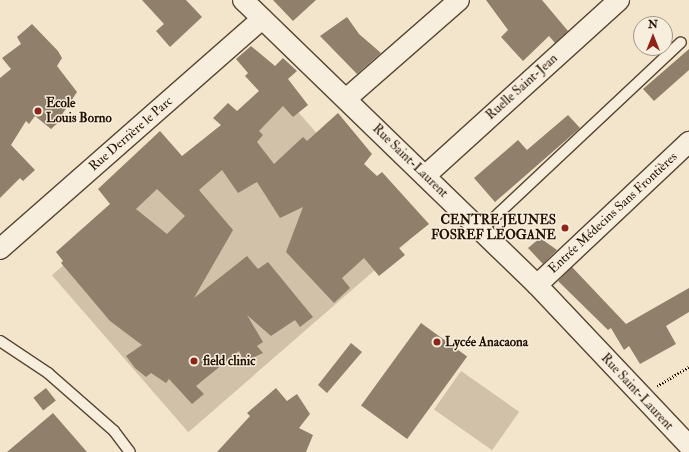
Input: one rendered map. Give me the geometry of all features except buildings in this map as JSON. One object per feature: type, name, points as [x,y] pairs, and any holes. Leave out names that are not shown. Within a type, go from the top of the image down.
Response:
[{"type":"street","name":"Rue Saint-Laurent","points":[[243,0],[537,285],[689,446]]},
{"type":"street","points":[[346,99],[459,0]]},
{"type":"street","name":"Ruelle Saint-Jean","points":[[425,176],[619,0]]},
{"type":"street","name":"Rue Derrière le Parc","points":[[0,249],[262,19]]},
{"type":"street","name":"Entrée Médecins Sans Frontières","points":[[537,285],[689,142]]},
{"type":"lane","points":[[481,230],[681,42]]},
{"type":"lane","points":[[0,341],[48,373],[114,431],[130,452]]},
{"type":"path","points":[[641,395],[689,367]]},
{"type":"shaded area","points":[[273,83],[409,240],[188,432],[52,275]]},
{"type":"shaded area","points":[[461,371],[519,412],[492,450],[434,410]]},
{"type":"place","name":"Ecole Louis Borno","points":[[38,111]]},
{"type":"place","name":"CENTRE JEUNES FOSREF LEOGANE","points":[[565,228]]},
{"type":"place","name":"Lycée Anacaona","points":[[437,342]]},
{"type":"place","name":"field clinic","points":[[194,361]]}]
